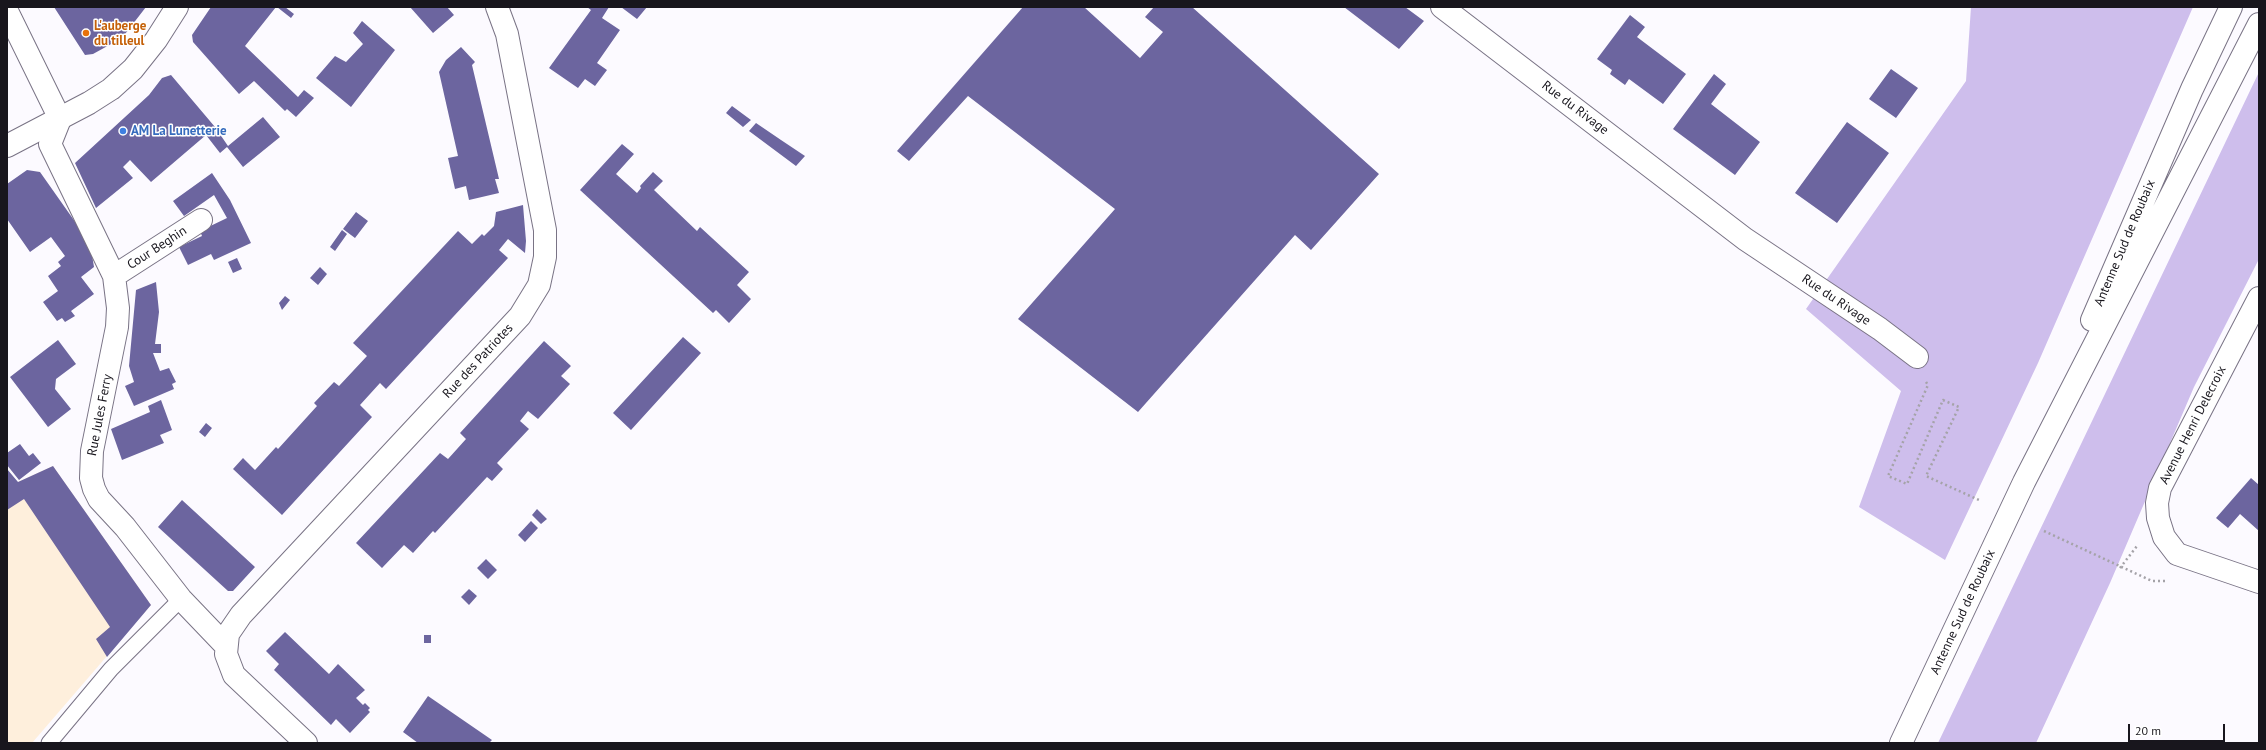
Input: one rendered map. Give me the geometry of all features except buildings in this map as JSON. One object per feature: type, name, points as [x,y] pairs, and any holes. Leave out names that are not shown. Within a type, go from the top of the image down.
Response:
[{"type":"main road","points":[[7,146],[60,119],[111,89],[133,69],[156,40],[177,7]]},
{"type":"main road","name":"Rue des Patriotes","points":[[225,645],[232,625],[520,316],[539,285],[545,257],[545,230],[508,34],[497,7]]},
{"type":"main road","name":"Rue du Rivage","points":[[1442,7],[1745,239],[1880,329],[1917,356]]},
{"type":"main road","name":"Antenne Sud de Roubaix","points":[[2024,482],[2146,193],[2192,89],[2231,7]]},
{"type":"main road","points":[[7,11],[60,119]]},
{"type":"main road","name":"Antenne Sud de Roubaix","points":[[1902,743],[2024,482],[2259,24]]},
{"type":"main road","name":"Rue Jules Ferry","points":[[60,119],[50,144],[114,276],[118,308],[117,327],[92,451],[91,478],[100,499],[125,527],[181,599],[225,645]]},
{"type":"main road","name":"Cour Beghin","points":[[114,276],[200,220]]},
{"type":"main road","name":"Avenue Henri Delecroix","points":[[2259,298],[2160,488],[2157,503],[2158,518],[2164,537],[2177,554],[2259,582]]},
{"type":"main road","points":[[225,645],[229,664],[241,684],[306,743]]},
{"type":"lane","points":[[49,743],[111,669],[181,599]]},
{"type":"path","points":[[1917,356],[1928,386],[1888,476],[1906,484],[1943,400],[1958,407],[1926,476],[1979,500]]},
{"type":"path","points":[[2044,531],[2120,568]]},
{"type":"shaded area","points":[[1971,7],[2193,7],[2038,363],[1945,560],[1859,507],[1901,391],[1806,309],[1966,81]]},
{"type":"shaded area","points":[[2259,72],[2259,259],[2194,387],[2110,583],[2036,743],[1938,743]]},
{"type":"shaded area","points":[[53,466],[151,605],[32,743],[7,743],[7,487]]},
{"type":"place","name":"L'auberge du tilleul","points":[[86,33]]},
{"type":"place","name":"AM La Lunetterie","points":[[123,131]]}]
